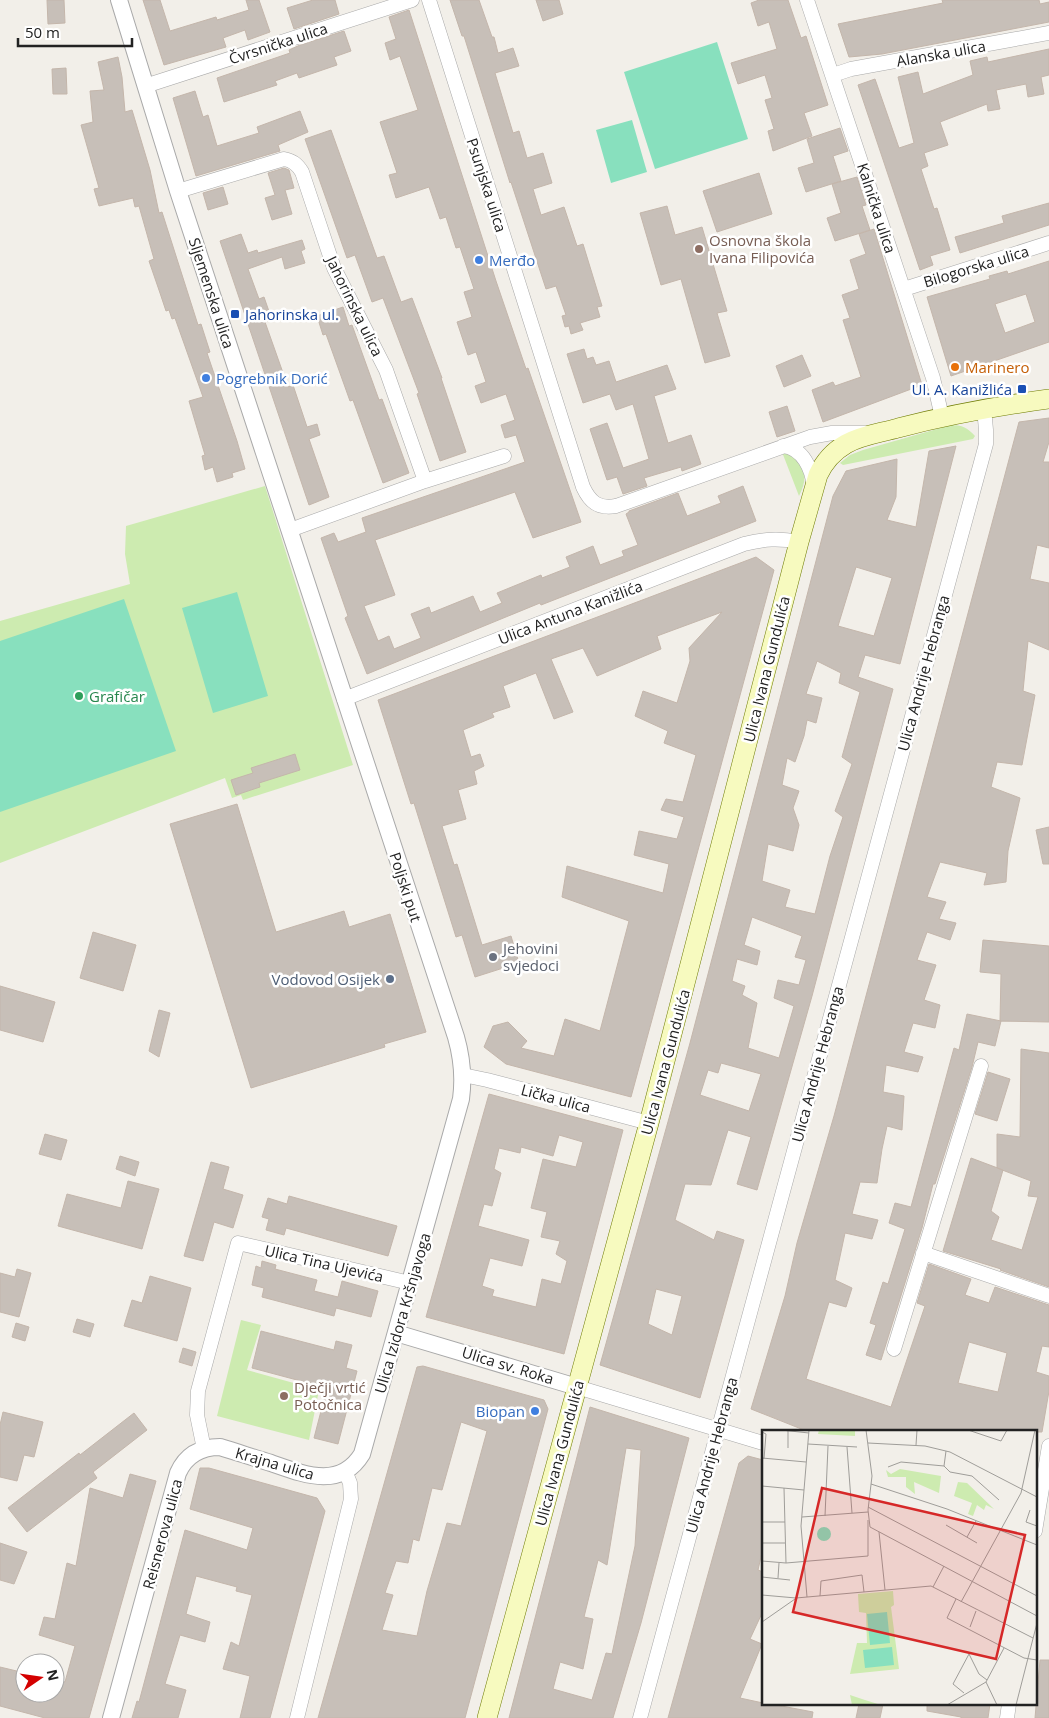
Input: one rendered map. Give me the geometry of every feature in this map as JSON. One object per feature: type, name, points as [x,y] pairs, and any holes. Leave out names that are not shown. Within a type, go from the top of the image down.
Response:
[{"type":"main road","points":[[876,434],[942,416],[1049,399]]},
{"type":"main road","name":"Ulica Ivana Gundulića","points":[[487,1718],[649,1123],[814,487],[821,470],[834,453],[854,440],[876,434]]},
{"type":"street","name":"Sljemenska ulica","points":[[119,0],[178,191],[344,699]]},
{"type":"street","name":"Čvrsnička ulica","points":[[145,86],[412,0]]},
{"type":"street","name":"Psunjska ulica","points":[[429,0],[583,487],[591,501],[600,506],[616,506],[783,446]]},
{"type":"street","name":"Kalnička ulica","points":[[808,0],[935,384],[942,416]]},
{"type":"street","name":"Alanska ulica","points":[[833,75],[851,69],[1049,33]]},
{"type":"street","name":"Jahorinska ulica","points":[[178,191],[284,159],[292,161],[298,166],[302,172],[334,268],[386,370],[425,481]]},
{"type":"street","name":"Bilogorska ulica","points":[[904,289],[1049,243]]},
{"type":"street","name":"Ulica Andrije Hebranga","points":[[640,1718],[986,444],[984,408]]},
{"type":"street","points":[[783,446],[819,435],[876,434]]},
{"type":"street","points":[[783,446],[794,449],[804,459],[812,472],[814,487]]},
{"type":"street","points":[[290,530],[425,481],[504,456]]},
{"type":"street","name":"Ulica Antuna Kanižlića","points":[[344,699],[744,544],[769,538],[799,542]]},
{"type":"street","name":"Poljski put","points":[[344,699],[456,1037],[463,1076]]},
{"type":"street","points":[[894,1349],[981,1066]]},
{"type":"street","name":"Lička ulica","points":[[463,1076],[487,1080],[649,1123]]},
{"type":"street","name":"Ulica Izidora Kršnjavoga","points":[[345,1471],[357,1462],[364,1449],[461,1099],[463,1076]]},
{"type":"street","name":"Ulica Tina Ujevića","points":[[204,1449],[197,1415],[198,1391],[238,1243],[410,1283]]},
{"type":"street","points":[[923,1253],[1049,1296]]},
{"type":"street","name":"Ulica sv. Roka","points":[[396,1333],[762,1443]]},
{"type":"street","points":[[1049,1446],[1036,1527],[1049,1532]]},
{"type":"street","name":"Krajna ulica","points":[[204,1449],[220,1447],[312,1476],[330,1476],[345,1471]]},
{"type":"street","name":"Reisnerova ulica","points":[[111,1718],[178,1474],[181,1467],[190,1457],[204,1449]]},
{"type":"street","points":[[297,1718],[349,1509],[351,1491],[345,1471]]},
{"type":"green space","points":[[717,42],[748,139],[655,169],[624,72]]},
{"type":"green space","points":[[632,120],[647,172],[611,183],[596,130]]},
{"type":"green space","points":[[951,425],[964,428],[975,436],[973,439],[843,465],[840,463],[850,455],[863,450]]},
{"type":"green space","points":[[782,452],[796,459],[803,469],[805,475],[799,496]]},
{"type":"green space","points":[[265,486],[353,765],[243,800],[241,795],[232,798],[225,778],[0,863],[0,621],[130,584],[125,554],[126,526]]},
{"type":"green space","points":[[237,592],[268,696],[213,713],[182,608]]},
{"type":"green space","name":"Grafičar","points":[[124,599],[176,751],[0,812],[0,641]]},
{"type":"green space","points":[[241,1320],[261,1325],[247,1370],[319,1390],[309,1440],[217,1416]]},
{"type":"building","points":[[47,0],[64,0],[65,23],[48,24]]},
{"type":"building","points":[[143,0],[160,0],[170,31],[216,17],[217,20],[249,10],[246,0],[259,0],[270,32],[248,40],[245,30],[223,38],[226,47],[164,65]]},
{"type":"building","points":[[313,0],[335,0],[339,14],[294,29],[287,8]]},
{"type":"building","points":[[450,0],[479,0],[492,37],[494,37],[498,53],[513,48],[519,66],[495,73],[513,133],[519,131],[527,158],[543,153],[552,183],[533,189],[541,215],[564,207],[577,246],[583,244],[602,306],[597,307],[600,317],[580,323],[583,330],[571,334],[569,326],[565,327],[562,316],[566,315],[556,286],[546,289],[510,183],[464,36],[462,36]]},
{"type":"building","points":[[536,0],[559,0],[563,14],[543,21]]},
{"type":"building","points":[[759,0],[788,0],[801,38],[806,36],[828,105],[804,113],[812,136],[773,151],[768,131],[774,129],[765,100],[772,98],[765,75],[738,84],[731,63],[777,49],[769,22],[758,26],[751,3]]},
{"type":"building","points":[[942,0],[1039,0],[1040,4],[1049,2],[1049,22],[882,54],[849,57],[838,24],[943,3]]},
{"type":"building","points":[[409,10],[496,281],[581,522],[533,538],[515,492],[375,540],[395,595],[364,606],[378,641],[389,636],[394,649],[421,638],[411,614],[429,607],[431,613],[473,596],[480,612],[502,603],[497,593],[541,575],[542,578],[570,567],[566,557],[593,546],[600,565],[624,556],[622,551],[638,545],[626,514],[629,511],[678,493],[687,516],[721,503],[718,496],[743,486],[756,521],[541,605],[540,603],[367,674],[345,618],[348,616],[321,538],[334,533],[338,542],[366,532],[362,518],[525,462],[516,435],[505,438],[501,425],[515,420],[506,394],[481,403],[475,386],[486,382],[476,352],[468,355],[457,322],[472,317],[464,292],[474,289],[460,247],[456,248],[446,217],[440,219],[429,187],[396,198],[389,175],[397,173],[380,122],[418,110],[400,56],[390,60],[385,43],[396,39],[389,17]]},
{"type":"building","points":[[344,31],[351,51],[334,57],[337,65],[299,78],[297,73],[275,81],[277,85],[224,102],[217,78],[290,53],[289,50],[300,45]]},
{"type":"building","points":[[1049,49],[1049,75],[1041,77],[1044,94],[1028,97],[1026,84],[996,90],[1000,109],[988,111],[987,104],[940,122],[948,145],[924,153],[928,166],[921,169],[934,209],[937,208],[950,250],[930,256],[933,265],[920,270],[858,85],[875,79],[899,148],[914,143],[898,77],[918,72],[923,94],[973,75],[970,61],[987,57],[988,62]]},
{"type":"building","points":[[118,57],[125,112],[132,110],[150,170],[159,213],[162,212],[198,325],[201,324],[210,352],[207,353],[245,469],[232,473],[233,477],[217,482],[213,467],[205,470],[202,456],[205,455],[189,401],[203,397],[175,318],[172,319],[169,310],[166,311],[149,261],[154,259],[139,206],[135,207],[133,198],[99,206],[94,189],[99,188],[81,125],[93,122],[90,91],[104,90],[98,62]]},
{"type":"building","points":[[66,68],[67,94],[53,94],[52,69]]},
{"type":"building","points":[[195,91],[203,117],[208,115],[217,146],[259,133],[257,127],[300,111],[308,132],[278,145],[280,151],[196,176],[173,98]]},
{"type":"building","points":[[840,128],[848,151],[833,156],[841,181],[806,192],[798,168],[814,163],[807,139]]},
{"type":"building","points":[[331,130],[377,258],[384,256],[401,302],[412,298],[442,378],[466,452],[440,461],[417,394],[419,393],[383,298],[372,302],[355,255],[347,258],[305,139]]},
{"type":"building","points":[[284,168],[289,170],[294,188],[285,190],[292,214],[272,220],[265,198],[275,195],[268,173]]},
{"type":"building","points":[[759,173],[772,214],[717,232],[703,191]]},
{"type":"building","points":[[857,177],[866,205],[862,206],[870,230],[835,241],[827,218],[841,213],[832,184]]},
{"type":"building","points":[[223,187],[228,204],[208,210],[203,193]]},
{"type":"building","points":[[1049,203],[1049,225],[960,253],[955,237],[1004,223],[1002,216]]},
{"type":"building","points":[[667,206],[675,235],[702,227],[727,311],[717,313],[730,356],[705,363],[681,279],[661,285],[640,213]]},
{"type":"building","points":[[874,229],[922,385],[823,422],[812,390],[833,382],[835,386],[861,377],[843,320],[850,318],[842,295],[859,289],[850,260],[866,254],[859,234]]},
{"type":"building","points":[[241,234],[248,253],[257,250],[258,253],[302,240],[305,249],[301,251],[305,263],[285,269],[282,257],[248,269],[259,299],[264,297],[272,320],[265,322],[288,387],[293,385],[307,427],[317,424],[320,435],[309,439],[329,497],[309,505],[220,241]]},
{"type":"building","points":[[1049,261],[1049,342],[951,376],[927,297],[990,279],[989,276],[1007,271],[1008,274]],"holes":[[[1026,294],[1035,322],[1005,333],[995,304]]]},
{"type":"building","points":[[343,307],[349,326],[352,325],[379,400],[382,399],[409,473],[383,483],[353,400],[350,401],[326,334],[323,335],[317,316]]},
{"type":"building","points":[[584,349],[587,359],[593,357],[596,365],[609,361],[616,382],[667,365],[676,389],[654,396],[668,443],[691,435],[701,464],[682,471],[681,467],[644,478],[647,486],[623,494],[617,477],[607,480],[590,429],[607,423],[623,468],[649,459],[633,404],[616,410],[610,394],[583,403],[567,354]]},
{"type":"building","points":[[802,355],[811,376],[784,387],[776,366]]},
{"type":"building","points":[[787,406],[795,431],[777,437],[769,412]]},
{"type":"building","points":[[1049,418],[1049,442],[1043,462],[1049,462],[1049,548],[1037,545],[1030,579],[1049,583],[1049,650],[1028,641],[1023,691],[1035,695],[1022,765],[997,762],[991,787],[1020,798],[1008,851],[1006,882],[984,885],[987,873],[940,862],[927,897],[946,902],[939,919],[956,923],[950,940],[927,932],[917,960],[936,965],[924,1000],[940,1005],[935,1028],[913,1023],[904,1052],[923,1057],[918,1072],[886,1065],[883,1092],[904,1096],[902,1130],[887,1126],[877,1183],[860,1182],[852,1214],[878,1220],[872,1239],[845,1233],[835,1280],[852,1288],[846,1307],[829,1302],[806,1379],[891,1407],[925,1306],[917,1303],[929,1264],[971,1279],[965,1295],[989,1303],[995,1287],[1049,1305],[1049,1347],[1042,1346],[1036,1372],[1049,1376],[1049,1391],[1042,1432],[1036,1432],[1036,1430],[804,1430],[751,1409],[785,1296],[797,1243],[834,1116],[1019,422]],"holes":[[[969,1342],[1007,1353],[998,1392],[958,1383]]]},
{"type":"building","points":[[956,446],[900,664],[865,655],[858,677],[893,689],[812,996],[757,1190],[737,1184],[751,1137],[728,1130],[711,1185],[685,1184],[675,1220],[714,1240],[717,1231],[744,1240],[700,1398],[600,1365],[690,1043],[833,496],[846,471],[897,459],[896,497],[887,520],[916,527],[929,451]],"holes":[[[856,567],[892,578],[874,636],[838,626]],[[817,661],[841,673],[839,683],[860,692],[842,757],[852,764],[835,811],[843,817],[830,856],[815,914],[785,907],[790,890],[762,881],[768,844],[793,851],[799,825],[793,808],[799,791],[782,785],[787,758],[795,762],[804,736],[807,720],[816,723],[822,698],[806,694]],[[752,917],[802,936],[795,957],[806,960],[799,985],[778,980],[774,998],[794,1006],[779,1058],[748,1048],[757,1003],[742,995],[745,986],[732,981],[737,959],[757,965],[760,951],[744,945]],[[721,1063],[761,1074],[749,1111],[700,1095],[708,1070],[718,1073]],[[656,1289],[682,1296],[672,1335],[648,1324]]]},
{"type":"building","points":[[756,557],[774,570],[631,1097],[506,1064],[484,1047],[493,1026],[508,1022],[527,1041],[521,1048],[554,1056],[565,1019],[600,1031],[629,921],[562,897],[567,866],[663,893],[669,864],[634,855],[639,831],[677,839],[684,817],[661,810],[666,799],[683,802],[696,755],[664,743],[668,731],[635,716],[643,691],[677,703],[690,661],[689,648],[722,612],[657,636],[661,649],[597,676],[583,648],[551,659],[573,712],[554,719],[536,673],[503,686],[510,707],[492,713],[494,717],[463,730],[471,757],[480,754],[484,766],[474,771],[477,784],[458,790],[466,819],[442,826],[454,865],[457,864],[482,945],[511,936],[519,963],[475,977],[462,935],[456,937],[414,803],[411,804],[378,700]]},
{"type":"building","points":[[295,754],[300,770],[259,783],[260,787],[236,795],[231,780],[253,773],[251,768]]},
{"type":"building","points":[[237,804],[276,932],[344,911],[349,927],[390,914],[426,1032],[384,1044],[385,1047],[251,1088],[170,824]]},
{"type":"building","points":[[1049,827],[1049,864],[1043,864],[1036,830]]},
{"type":"building","points":[[93,932],[136,945],[123,991],[80,978]]},
{"type":"building","points":[[983,940],[1049,946],[1049,1022],[1000,1021],[1001,974],[980,972]]},
{"type":"building","points":[[0,986],[55,1002],[43,1042],[0,1030]]},
{"type":"building","points":[[159,1010],[170,1013],[159,1057],[149,1051]]},
{"type":"building","points":[[967,1014],[1001,1021],[995,1046],[978,1042],[972,1067],[935,1184],[933,1184],[922,1228],[881,1360],[866,1355],[876,1325],[870,1323],[883,1282],[888,1284],[905,1229],[889,1223],[895,1203],[911,1207],[954,1048],[959,1050]]},
{"type":"building","points":[[1021,1049],[1049,1053],[1049,1287],[1001,1269],[943,1251],[971,1158],[997,1168],[997,1134],[1020,1137]],"holes":[[[1003,1170],[1031,1181],[1028,1196],[1038,1197],[1022,1250],[991,1240],[999,1217],[991,1211]]]},
{"type":"building","points":[[988,1072],[1010,1079],[997,1121],[975,1114]]},
{"type":"building","points":[[489,1094],[623,1130],[564,1354],[426,1317]],"holes":[[[559,1135],[583,1142],[576,1167],[543,1159],[531,1208],[547,1212],[541,1237],[560,1241],[556,1254],[567,1261],[561,1284],[542,1279],[536,1307],[492,1296],[494,1290],[482,1286],[490,1258],[522,1266],[529,1240],[478,1226],[484,1204],[492,1206],[501,1173],[494,1169],[499,1148],[520,1153],[521,1147],[553,1156]]]},
{"type":"building","points":[[45,1134],[67,1140],[61,1160],[39,1154]]},
{"type":"building","points":[[120,1156],[139,1162],[135,1176],[116,1169]]},
{"type":"building","points":[[211,1162],[229,1167],[223,1189],[243,1195],[233,1228],[214,1222],[203,1261],[184,1256]]},
{"type":"building","points":[[128,1181],[159,1189],[142,1249],[58,1226],[67,1194],[121,1208]]},
{"type":"building","points":[[289,1196],[397,1226],[388,1256],[286,1228],[284,1235],[266,1230],[269,1219],[262,1217],[268,1198],[287,1204]]},
{"type":"building","points":[[262,1261],[276,1265],[275,1269],[317,1280],[314,1291],[338,1297],[342,1281],[378,1291],[371,1317],[336,1308],[334,1316],[262,1297],[264,1288],[252,1285],[256,1266],[261,1268]]},
{"type":"building","points":[[17,1269],[31,1273],[19,1317],[0,1312],[0,1273],[15,1277]]},
{"type":"building","points":[[150,1276],[191,1288],[177,1341],[124,1326],[132,1300],[142,1303]]},
{"type":"building","points":[[77,1319],[94,1324],[90,1337],[73,1332]]},
{"type":"building","points":[[16,1323],[29,1327],[25,1341],[12,1337]]},
{"type":"building","points":[[261,1331],[334,1350],[336,1341],[352,1345],[346,1368],[357,1371],[338,1444],[314,1438],[327,1388],[252,1368]]},
{"type":"building","points":[[183,1348],[196,1352],[192,1366],[179,1362]]},
{"type":"building","points":[[423,1366],[544,1400],[548,1409],[465,1718],[318,1718],[417,1367]],"holes":[[[461,1422],[487,1431],[461,1526],[447,1523],[427,1591],[417,1636],[382,1630],[393,1595],[385,1593],[396,1561],[408,1563],[413,1539],[419,1541],[432,1488],[442,1490]]]},
{"type":"building","points":[[590,1407],[689,1438],[641,1623],[613,1718],[509,1718]],"holes":[[[626,1448],[641,1450],[635,1546],[612,1654],[606,1653],[592,1700],[553,1689],[560,1662],[583,1669],[593,1619],[584,1617],[598,1560],[607,1565]]]},
{"type":"building","points":[[3,1412],[43,1422],[34,1457],[24,1455],[17,1481],[0,1477],[0,1425]]},
{"type":"building","points":[[134,1413],[147,1430],[93,1472],[97,1478],[27,1532],[8,1508]]},
{"type":"building","points":[[748,1456],[762,1460],[762,1552],[758,1570],[762,1572],[762,1613],[750,1639],[762,1644],[740,1698],[762,1703],[762,1706],[782,1706],[813,1712],[812,1718],[668,1718],[739,1463]]},
{"type":"building","points":[[200,1468],[209,1468],[317,1498],[325,1511],[270,1718],[240,1718],[250,1676],[223,1669],[231,1642],[239,1646],[252,1595],[236,1591],[237,1587],[196,1576],[186,1614],[210,1622],[205,1642],[180,1635],[165,1684],[186,1690],[178,1718],[132,1718],[137,1701],[139,1702],[185,1530],[247,1550],[253,1528],[190,1509]]},
{"type":"building","points":[[130,1474],[156,1481],[89,1718],[45,1718],[0,1706],[0,1667],[15,1671],[15,1703],[65,1703],[65,1682],[75,1646],[39,1635],[44,1617],[55,1619],[67,1563],[76,1566],[90,1488],[123,1498]]},
{"type":"building","points":[[0,1543],[27,1552],[14,1584],[0,1580]]},
{"type":"building","points":[[1040,1660],[1049,1660],[1049,1718],[1035,1718]]},
{"type":"building","points":[[859,1706],[883,1706],[880,1718],[856,1718]]},
{"type":"building","points":[[927,1706],[990,1706],[988,1718],[961,1718],[927,1711]]},
{"type":"place","name":"Osnovna škola Ivana Filipovića","points":[[699,249]]},
{"type":"place","name":"Merđo","points":[[479,260]]},
{"type":"place","name":"Jahorinska ul.","points":[[235,314]]},
{"type":"place","name":"Marinero","points":[[955,367]]},
{"type":"place","name":"Pogrebnik Dorić","points":[[206,378]]},
{"type":"place","name":"Ul. A. Kanižlića","points":[[1022,389]]},
{"type":"place","name":"Grafičar","points":[[79,696]]},
{"type":"place","name":"Jehovini svjedoci","points":[[493,957]]},
{"type":"place","name":"Vodovod Osijek","points":[[390,979]]},
{"type":"place","name":"Dječji vrtić Potočnica","points":[[284,1396]]},
{"type":"place","name":"Biopan","points":[[535,1411]]}]
